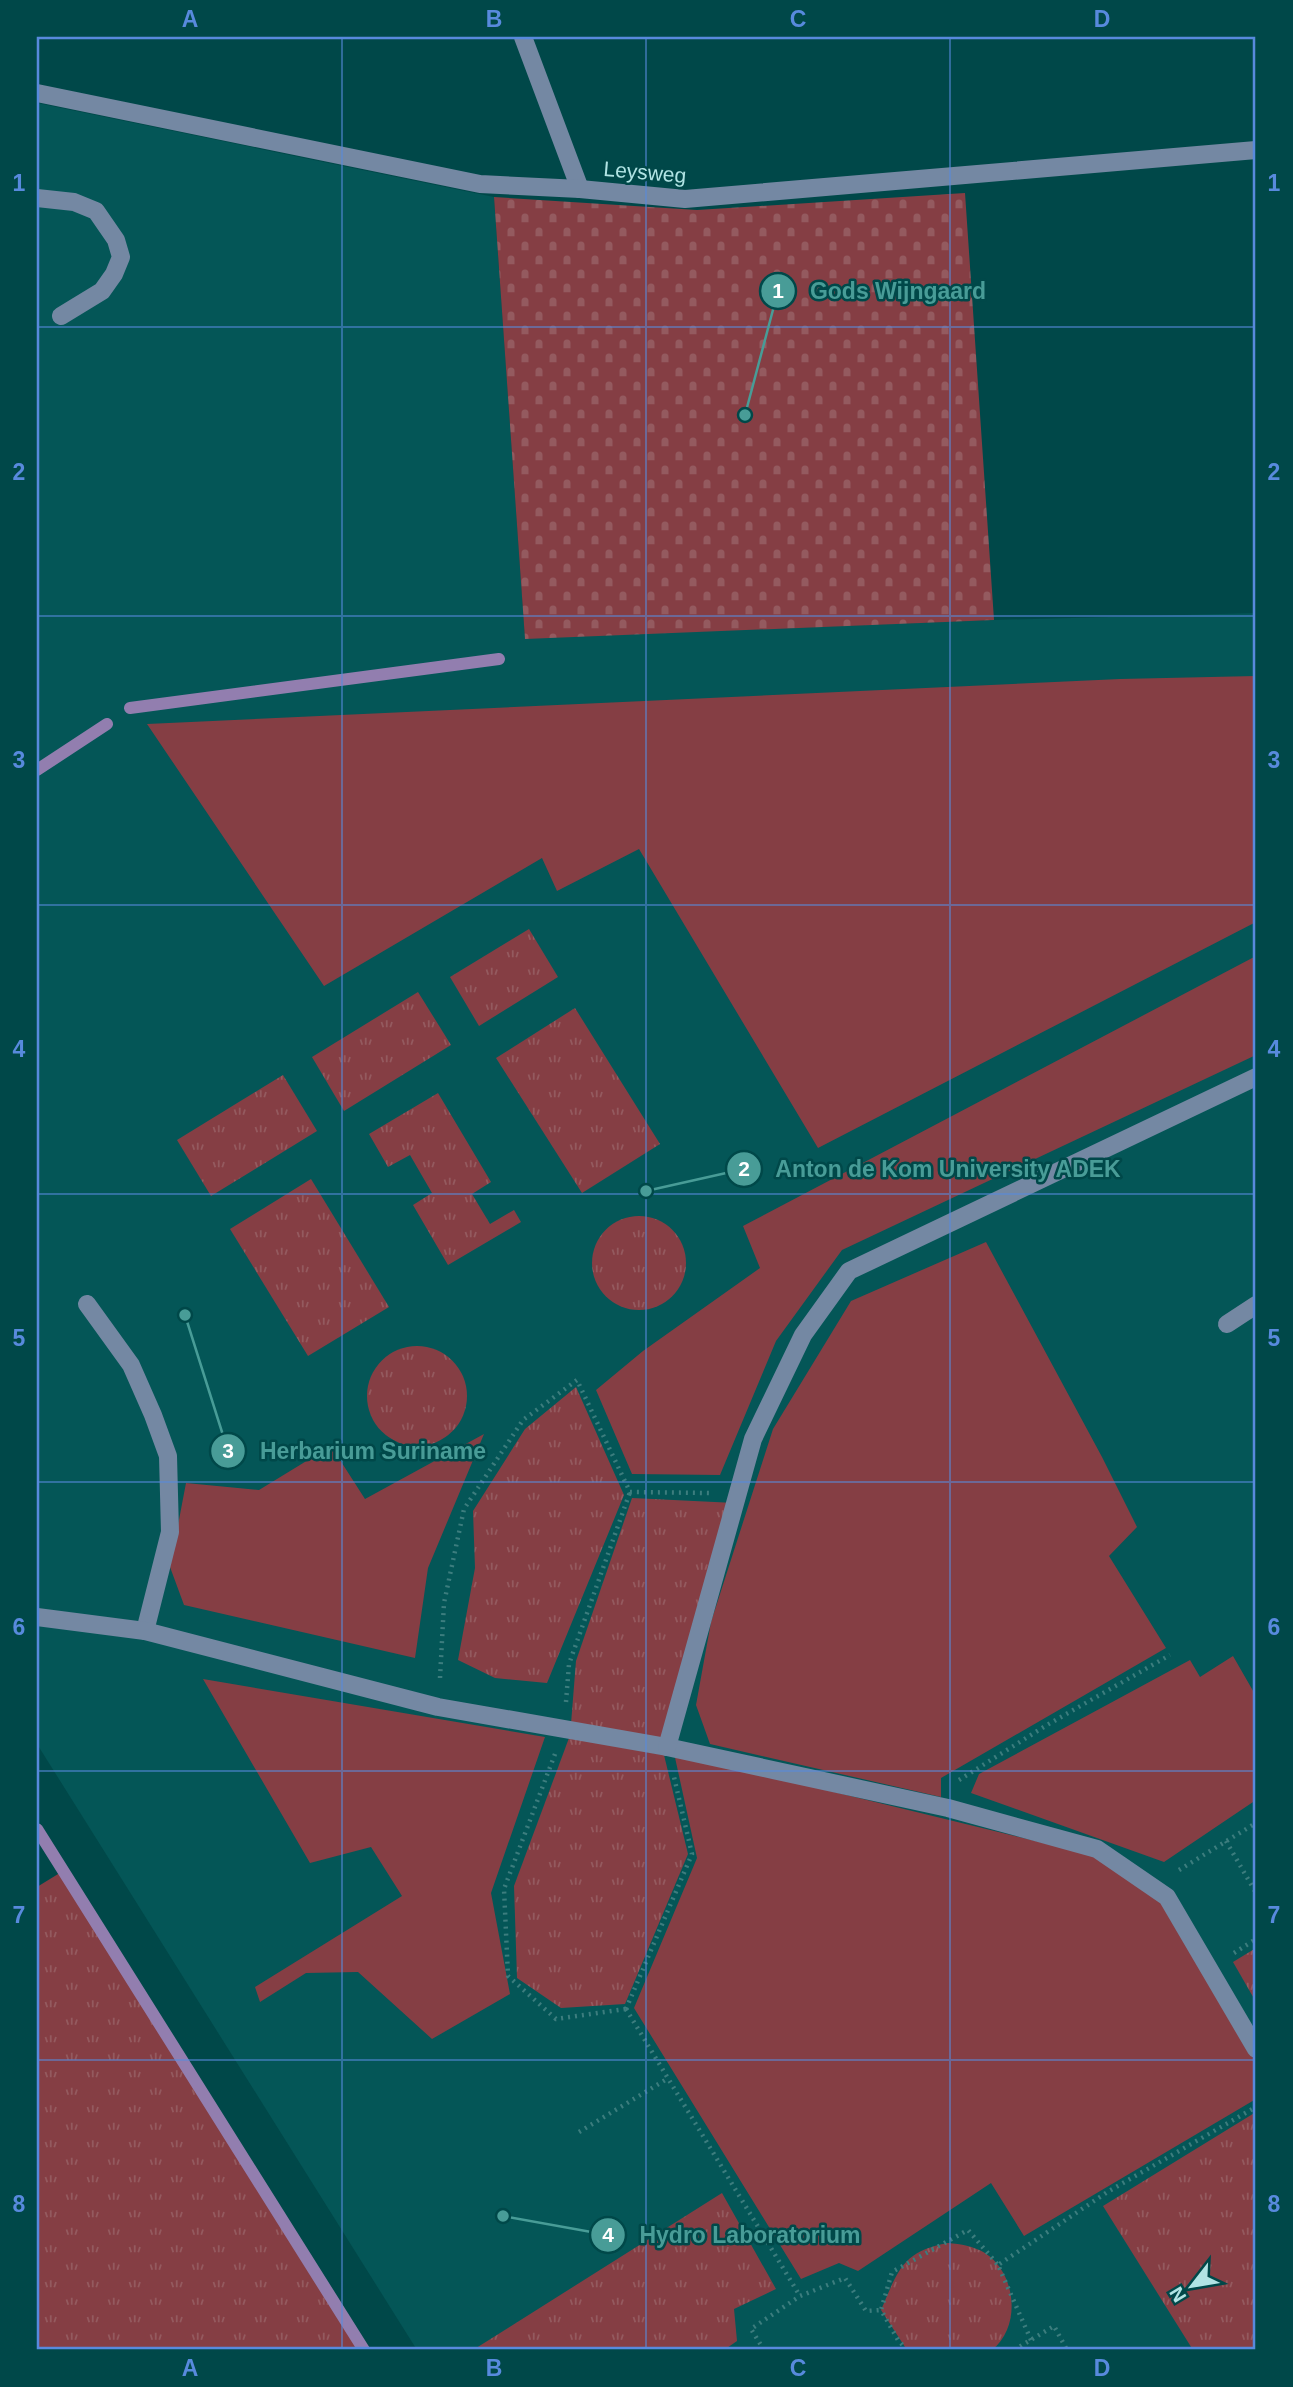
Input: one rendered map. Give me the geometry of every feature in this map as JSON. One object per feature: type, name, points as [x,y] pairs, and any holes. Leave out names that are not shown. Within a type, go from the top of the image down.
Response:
[{"type":"street","points":[[523,37],[580,189]]},
{"type":"street","name":"Leysweg","points":[[37,93],[480,184],[580,189],[685,199],[1256,150]]},
{"type":"street","points":[[37,198],[74,202],[96,211],[116,240],[121,257],[114,274],[102,291],[61,316]]},
{"type":"street","points":[[667,1747],[753,1439],[803,1335],[849,1272],[1256,1077]]},
{"type":"street","points":[[87,1304],[131,1365],[168,1456],[170,1532],[145,1631]]},
{"type":"street","points":[[1227,1324],[1256,1305]]},
{"type":"street","points":[[37,1617],[145,1631],[438,1707],[667,1747],[948,1808],[1097,1849],[1167,1897],[1256,2049]]},
{"type":"path","points":[[438,1707],[444,1603],[464,1509],[523,1420],[577,1380],[630,1492],[569,1664],[565,1729],[504,1889],[508,1976],[556,2019],[626,2009]]},
{"type":"path","points":[[630,1492],[738,1494]]},
{"type":"path","points":[[948,1808],[952,1785],[1047,1725],[1170,1655]]},
{"type":"path","points":[[626,2009],[692,1854],[667,1747]]},
{"type":"path","points":[[1152,1886],[1256,1823]]},
{"type":"path","points":[[1226,1841],[1256,1893]]},
{"type":"path","points":[[626,2009],[800,2296]]},
{"type":"path","points":[[579,2132],[667,2079]]},
{"type":"path","points":[[998,2265],[1109,2191],[1256,2107]]},
{"type":"path","points":[[907,2350],[881,2310],[892,2272],[968,2230],[998,2265],[1031,2340]]},
{"type":"path","points":[[764,2350],[751,2329],[800,2296],[845,2278],[866,2311],[881,2310]]},
{"type":"path","points":[[1014,2350],[1054,2326],[1067,2350]]},
{"type":"shaded area","points":[[37,103],[494,197],[525,638],[1256,613],[1256,2350],[417,2350],[37,1744]]},
{"type":"green space","points":[[965,193],[994,620],[525,639],[494,197],[697,210]]},
{"type":"green space","points":[[1256,676],[1256,922],[818,1148],[639,849],[557,891],[542,858],[324,986],[147,724],[1120,679]]},
{"type":"green space","points":[[529,929],[558,977],[479,1026],[450,977]]},
{"type":"green space","points":[[1256,956],[1256,1055],[842,1250],[776,1341],[720,1475],[632,1474],[596,1390],[643,1351],[760,1268],[743,1226]]},
{"type":"green space","points":[[418,992],[451,1045],[344,1111],[312,1057]]},
{"type":"green space","points":[[575,1008],[660,1144],[582,1193],[496,1058]]},
{"type":"green space","points":[[283,1075],[317,1131],[211,1196],[177,1140]]},
{"type":"green space","points":[[438,1093],[491,1182],[472,1194],[490,1224],[514,1210],[521,1222],[448,1265],[413,1205],[432,1193],[410,1155],[388,1167],[369,1134]]},
{"type":"green space","points":[[311,1179],[389,1307],[308,1356],[230,1229]]},
{"type":"green space","points":[[639,1216],[657,1220],[672,1230],[682,1245],[686,1263],[682,1281],[672,1296],[657,1306],[639,1310],[621,1306],[606,1296],[596,1281],[592,1263],[596,1245],[606,1230],[621,1220]]},
{"type":"green space","points":[[986,1242],[1137,1527],[1109,1556],[1166,1648],[941,1778],[941,1797],[710,1744],[696,1705],[711,1622],[773,1429],[851,1301]]},
{"type":"green space","points":[[417,1346],[436,1350],[453,1360],[463,1377],[467,1396],[463,1415],[453,1432],[436,1442],[417,1446],[398,1442],[381,1432],[371,1415],[367,1396],[371,1377],[381,1360],[398,1350]]},
{"type":"green space","points":[[576,1387],[624,1495],[547,1683],[495,1678],[458,1660],[475,1568],[473,1511],[525,1429]]},
{"type":"green space","points":[[484,1434],[428,1568],[415,1658],[184,1605],[170,1567],[186,1483],[259,1490],[331,1446],[365,1499]]},
{"type":"green space","points":[[632,1498],[735,1503],[662,1739],[571,1724],[576,1661]]},
{"type":"green space","points":[[1233,1656],[1256,1696],[1256,1800],[1164,1862],[971,1793],[979,1774],[1190,1660],[1200,1677]]},
{"type":"green space","points":[[203,1679],[545,1737],[491,1893],[510,1994],[432,2039],[358,1972],[306,1973],[260,2002],[255,1987],[402,1896],[371,1847],[310,1863]]},
{"type":"green space","points":[[569,1738],[664,1755],[688,1854],[625,2004],[561,2008],[517,1978],[514,1886]]},
{"type":"green space","points":[[674,1753],[1097,1856],[1162,1902],[1256,2063],[1256,2099],[1024,2236],[991,2183],[858,2271],[839,2263],[801,2279],[634,2008],[697,1858]]},
{"type":"green space","points":[[63,1871],[364,2350],[37,2350],[37,1887]]},
{"type":"green space","points":[[1256,1948],[1256,2002],[1233,1962]]},
{"type":"green space","points":[[1256,2112],[1256,2350],[1193,2350],[1103,2206]]},
{"type":"green space","points":[[722,2193],[776,2289],[734,2309],[737,2341],[724,2350],[473,2350]]},
{"type":"green space","points":[[948,2243],[985,2253],[1003,2273],[1009,2286],[1011,2314],[1008,2328],[1002,2340],[992,2350],[909,2350],[881,2310],[892,2284],[911,2257]]},
{"type":"waterway","points":[[130,708],[499,659]]},
{"type":"waterway","points":[[37,770],[107,724]]},
{"type":"waterway","points":[[37,1829],[364,2350]]},
{"type":"place","name":"Gods Wijngaard","points":[[745,415]]},
{"type":"place","name":"Anton de Kom University ADEK","points":[[646,1191]]},
{"type":"place","name":"Herbarium Suriname","points":[[185,1315]]},
{"type":"place","name":"Hydro Laboratorium","points":[[503,2216]]}]
